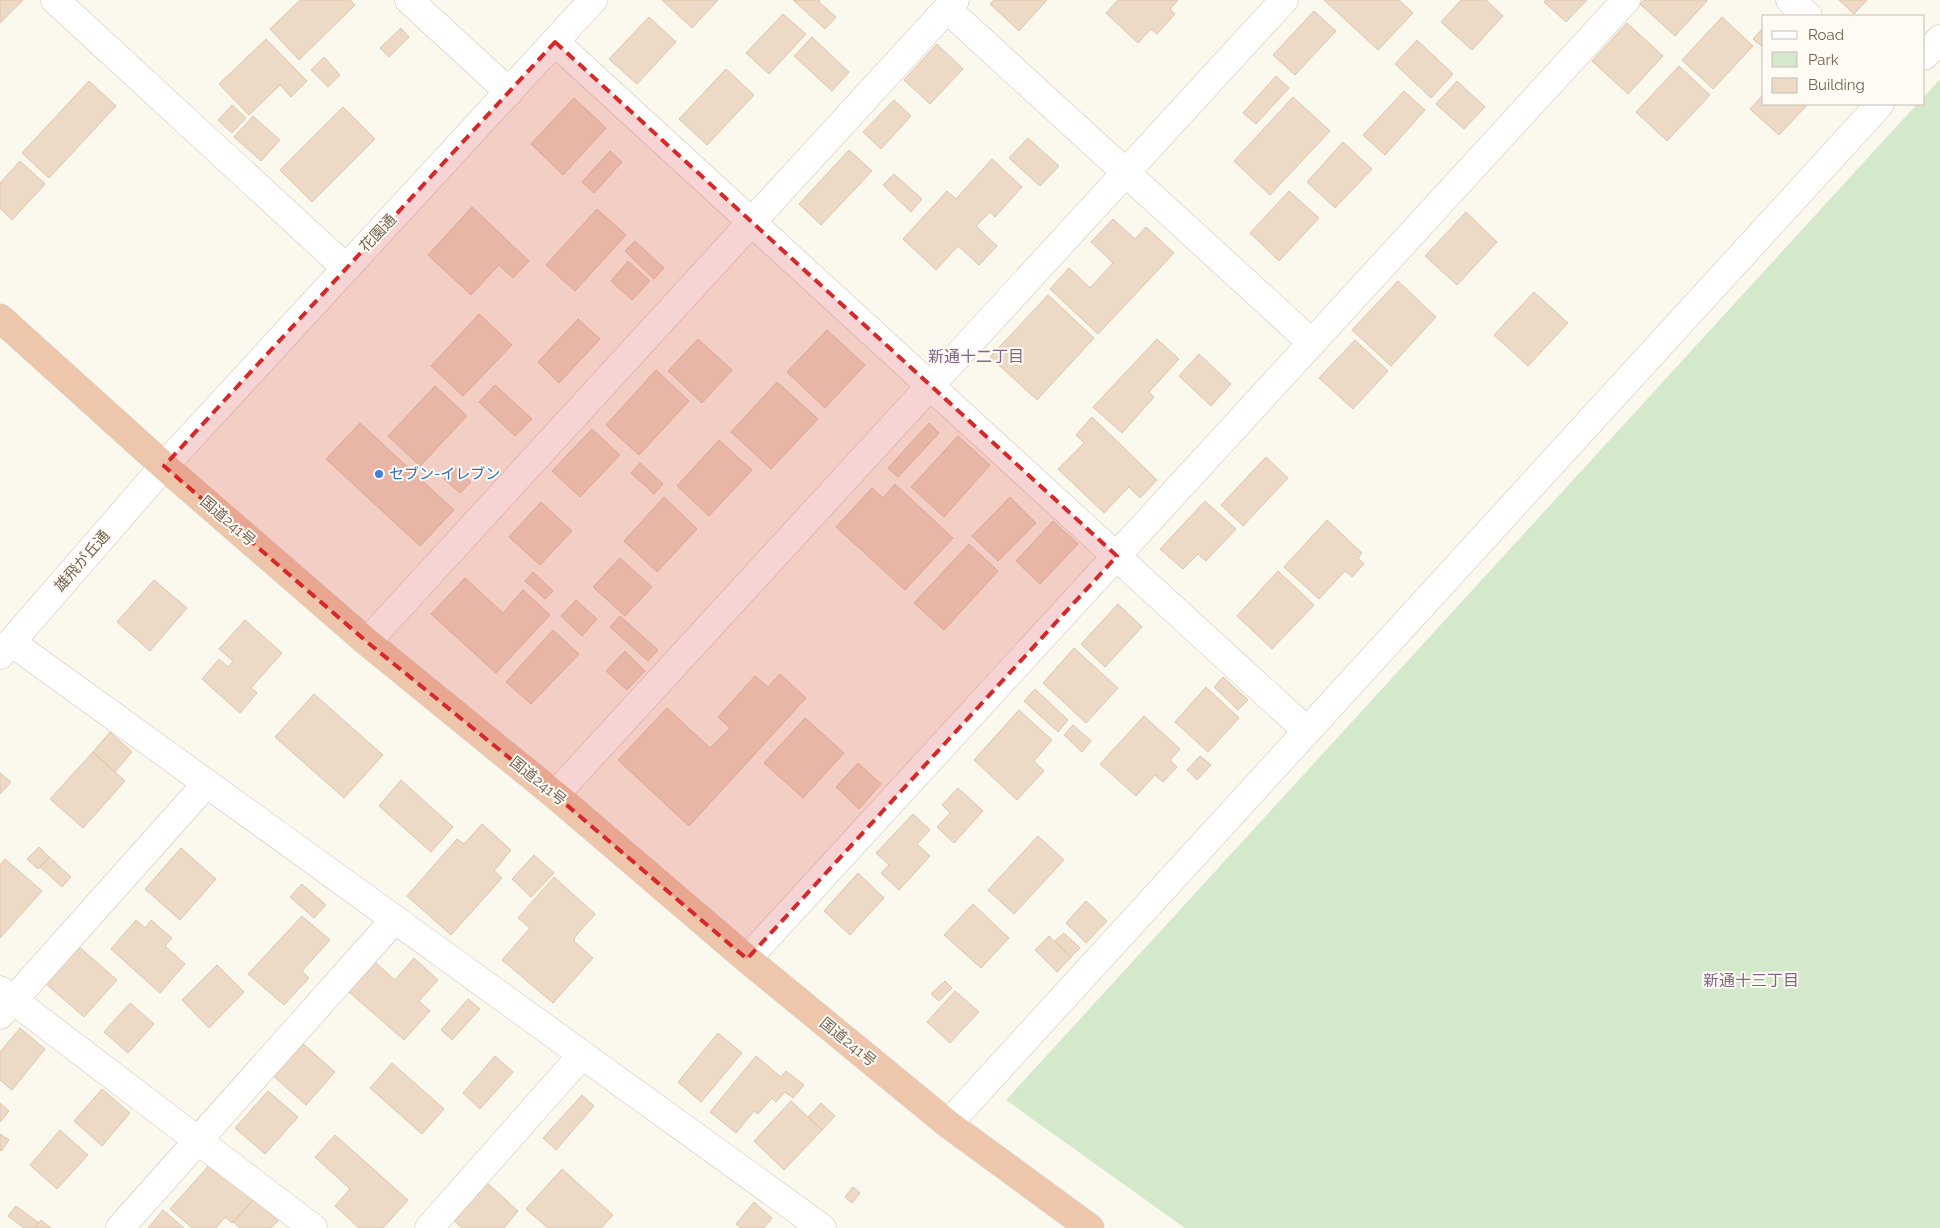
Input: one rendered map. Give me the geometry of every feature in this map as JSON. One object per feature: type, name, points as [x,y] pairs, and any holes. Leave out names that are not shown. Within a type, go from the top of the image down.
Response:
[{"type":"highway","name":"国道241号","points":[[0,318],[164,466],[367,642],[555,795],[747,959],[948,1124],[1090,1228]]},
{"type":"street","points":[[55,0],[346,268]]},
{"type":"street","points":[[409,0],[509,92]]},
{"type":"street","name":"花園通","points":[[164,466],[593,0]]},
{"type":"street","points":[[555,795],[1284,0]]},
{"type":"street","points":[[747,959],[1626,0]]},
{"type":"street","points":[[1790,0],[1807,15]]},
{"type":"street","points":[[367,642],[951,4],[1126,172],[1312,343]]},
{"type":"street","points":[[1925,55],[1940,39]]},
{"type":"street","points":[[555,42],[1308,731]]},
{"type":"street","points":[[948,1124],[1879,105]]},
{"type":"street","name":"雄飛が丘通","points":[[6,649],[164,466]]},
{"type":"street","points":[[6,649],[207,783],[822,1228]]},
{"type":"street","points":[[207,783],[4,1001],[198,1140],[312,1228]]},
{"type":"street","points":[[120,1228],[395,919]]},
{"type":"street","points":[[429,1228],[582,1055]]},
{"type":"highlighted area","points":[[555,42],[1117,556],[747,959],[555,795],[367,642],[164,466]]},
{"type":"green space","points":[[1940,79],[1940,1228],[1185,1228],[1006,1100],[1916,105],[1925,105],[1925,96]]},
{"type":"building","points":[[0,0],[23,0],[0,23]]},
{"type":"building","points":[[300,0],[350,0],[355,5],[299,60],[270,29]]},
{"type":"building","points":[[662,0],[718,0],[692,28]]},
{"type":"building","points":[[793,0],[820,0],[819,2],[836,17],[825,29]]},
{"type":"building","points":[[994,0],[1047,0],[1019,31],[990,4]]},
{"type":"building","points":[[1118,0],[1178,0],[1170,9],[1175,14],[1157,34],[1151,29],[1138,43],[1106,13]]},
{"type":"building","points":[[1324,0],[1399,0],[1413,13],[1378,50]]},
{"type":"building","points":[[1461,0],[1486,0],[1503,16],[1472,50],[1441,22]]},
{"type":"building","points":[[1546,0],[1587,0],[1566,22],[1544,2]]},
{"type":"building","points":[[1644,0],[1707,1],[1675,36],[1640,4]]},
{"type":"building","points":[[1839,0],[1867,0],[1854,14]]},
{"type":"building","points":[[1314,11],[1336,31],[1295,75],[1273,55]]},
{"type":"building","points":[[783,14],[806,34],[769,74],[746,53]]},
{"type":"building","points":[[649,17],[676,42],[637,84],[609,59]]},
{"type":"building","points":[[1722,17],[1753,46],[1713,89],[1682,60]]},
{"type":"building","points":[[1627,23],[1663,56],[1628,94],[1592,61]]},
{"type":"building","points":[[401,28],[409,37],[389,57],[380,48]]},
{"type":"building","points":[[1762,29],[1762,46],[1753,39]]},
{"type":"building","points":[[812,37],[849,72],[832,91],[794,56]]},
{"type":"building","points":[[266,39],[307,81],[291,97],[280,85],[249,115],[219,84]]},
{"type":"building","points":[[1417,40],[1453,74],[1431,98],[1395,64]]},
{"type":"building","points":[[937,44],[963,69],[930,104],[904,80]]},
{"type":"building","points":[[324,57],[340,75],[328,87],[311,70]]},
{"type":"building","points":[[1679,66],[1710,95],[1667,141],[1636,112]]},
{"type":"building","points":[[726,69],[754,95],[707,145],[679,119]]},
{"type":"building","points":[[1276,76],[1289,88],[1256,124],[1243,113]]},
{"type":"building","points":[[89,81],[116,106],[49,178],[22,153]]},
{"type":"building","points":[[1457,81],[1485,107],[1464,129],[1436,104]]},
{"type":"building","points":[[1404,91],[1425,110],[1385,155],[1363,135]]},
{"type":"building","points":[[1762,96],[1762,105],[1807,105],[1779,135],[1750,109]]},
{"type":"building","points":[[1293,97],[1330,131],[1270,195],[1234,161]]},
{"type":"building","points":[[574,98],[606,128],[563,175],[531,144]]},
{"type":"building","points":[[894,100],[911,116],[881,149],[863,132]]},
{"type":"building","points":[[232,105],[246,118],[232,133],[218,120]]},
{"type":"building","points":[[343,107],[375,139],[312,202],[280,170]]},
{"type":"building","points":[[253,116],[280,140],[261,161],[234,137]]},
{"type":"building","points":[[1028,138],[1059,166],[1040,186],[1009,158]]},
{"type":"building","points":[[1343,142],[1372,169],[1335,208],[1307,182]]},
{"type":"building","points":[[849,150],[872,171],[821,225],[799,204]]},
{"type":"building","points":[[610,151],[622,162],[594,193],[582,182]]},
{"type":"building","points":[[992,159],[1022,187],[995,217],[990,212],[976,226],[997,246],[979,265],[958,246],[936,270],[903,239],[947,191],[956,199]]},
{"type":"building","points":[[20,161],[45,184],[12,220],[0,208],[0,183]]},
{"type":"building","points":[[894,174],[922,199],[911,212],[883,185]]},
{"type":"building","points":[[1289,191],[1319,218],[1279,261],[1250,233]]},
{"type":"building","points":[[472,207],[529,261],[513,278],[499,265],[471,295],[428,255]]},
{"type":"building","points":[[597,209],[626,235],[575,291],[546,265]]},
{"type":"building","points":[[1466,212],[1497,242],[1457,285],[1425,256]]},
{"type":"building","points":[[1113,219],[1135,239],[1146,227],[1174,253],[1098,334],[1050,289],[1069,268],[1090,288],[1113,263],[1091,242]]},
{"type":"building","points":[[635,241],[664,268],[654,279],[625,251]]},
{"type":"building","points":[[628,261],[650,281],[632,300],[611,281]]},
{"type":"building","points":[[1398,281],[1436,317],[1391,366],[1352,330]]},
{"type":"building","points":[[1534,292],[1568,323],[1528,366],[1494,335]]},
{"type":"building","points":[[1048,295],[1094,338],[1037,400],[990,357]]},
{"type":"building","points":[[479,314],[512,345],[463,396],[431,366]]},
{"type":"building","points":[[578,319],[600,339],[559,383],[538,362]]},
{"type":"building","points":[[827,330],[865,365],[825,408],[787,372]]},
{"type":"building","points":[[698,339],[732,370],[702,403],[668,371]]},
{"type":"building","points":[[1157,339],[1179,359],[1149,392],[1154,397],[1122,433],[1093,407]]},
{"type":"building","points":[[1355,340],[1388,371],[1353,409],[1319,378]]},
{"type":"building","points":[[1199,354],[1231,384],[1211,406],[1179,376]]},
{"type":"building","points":[[656,370],[689,401],[639,455],[606,425]]},
{"type":"building","points":[[777,382],[818,419],[771,469],[731,432]]},
{"type":"building","points":[[495,385],[532,419],[515,436],[479,402]]},
{"type":"building","points":[[435,386],[467,416],[420,466],[388,436]]},
{"type":"building","points":[[1092,417],[1157,480],[1140,498],[1129,487],[1104,513],[1058,469],[1084,443],[1076,435]]},
{"type":"building","points":[[360,423],[454,510],[420,546],[326,459]]},
{"type":"building","points":[[929,423],[939,433],[898,477],[888,468]]},
{"type":"building","points":[[592,429],[620,455],[580,497],[552,471]]},
{"type":"building","points":[[958,436],[990,465],[944,517],[911,487]]},
{"type":"building","points":[[719,440],[752,470],[709,516],[677,486]]},
{"type":"building","points":[[1266,457],[1288,478],[1243,526],[1221,505]]},
{"type":"building","points":[[640,463],[663,484],[654,494],[631,473]]},
{"type":"building","points":[[455,467],[471,482],[460,493],[444,479]]},
{"type":"building","points":[[895,484],[953,538],[905,590],[836,527],[872,488],[883,498]]},
{"type":"building","points":[[664,497],[697,529],[657,572],[624,541]]},
{"type":"building","points":[[1010,497],[1036,523],[998,561],[972,536]]},
{"type":"building","points":[[1205,501],[1236,529],[1206,561],[1198,554],[1183,569],[1160,549]]},
{"type":"building","points":[[541,502],[572,531],[540,565],[509,537]]},
{"type":"building","points":[[1327,520],[1362,553],[1358,558],[1364,564],[1352,577],[1345,571],[1319,599],[1284,567]]},
{"type":"building","points":[[1053,521],[1078,544],[1040,584],[1016,561]]},
{"type":"building","points":[[969,544],[998,571],[944,630],[914,603]]},
{"type":"building","points":[[620,558],[652,587],[625,616],[593,587]]},
{"type":"building","points":[[1278,571],[1314,605],[1272,649],[1237,616]]},
{"type":"building","points":[[533,572],[553,591],[545,599],[525,581]]},
{"type":"building","points":[[465,578],[503,613],[523,590],[550,615],[496,673],[431,614]]},
{"type":"building","points":[[154,580],[187,608],[150,651],[117,622]]},
{"type":"building","points":[[576,600],[597,619],[582,636],[561,616]]},
{"type":"building","points":[[1118,604],[1142,627],[1105,667],[1081,644]]},
{"type":"building","points":[[620,616],[658,650],[648,661],[610,627]]},
{"type":"building","points":[[245,620],[282,653],[251,688],[257,693],[240,713],[202,679],[219,659],[228,667],[233,661],[219,649]]},
{"type":"building","points":[[553,630],[579,654],[531,704],[506,682]]},
{"type":"building","points":[[1074,648],[1118,688],[1086,723],[1043,683]]},
{"type":"building","points":[[625,651],[645,671],[627,690],[606,671]]},
{"type":"building","points":[[780,674],[806,698],[689,826],[618,760],[667,708],[710,748],[730,728],[718,717],[755,676],[768,687]]},
{"type":"building","points":[[1223,677],[1248,700],[1238,710],[1214,687]]},
{"type":"building","points":[[1206,687],[1239,718],[1208,752],[1175,722]]},
{"type":"building","points":[[1035,689],[1068,720],[1058,732],[1024,701]]},
{"type":"building","points":[[314,694],[383,755],[344,798],[275,737]]},
{"type":"building","points":[[1019,710],[1052,740],[1034,761],[1044,771],[1017,800],[974,760]]},
{"type":"building","points":[[1144,716],[1180,749],[1170,760],[1177,767],[1163,782],[1155,775],[1136,796],[1100,764]]},
{"type":"building","points":[[805,718],[844,753],[803,798],[764,763]]},
{"type":"building","points":[[1073,725],[1091,741],[1082,752],[1064,735]]},
{"type":"building","points":[[110,732],[132,752],[115,772],[93,752]]},
{"type":"building","points":[[93,752],[125,781],[83,828],[50,799]]},
{"type":"building","points":[[1200,756],[1211,765],[1197,780],[1187,770]]},
{"type":"building","points":[[858,763],[881,784],[859,809],[836,787]]},
{"type":"building","points":[[0,773],[11,782],[0,794]]},
{"type":"building","points":[[401,780],[453,827],[431,852],[379,806]]},
{"type":"building","points":[[958,788],[983,811],[954,843],[937,827],[950,813],[942,805]]},
{"type":"building","points":[[913,814],[930,830],[917,844],[930,856],[899,890],[881,873],[889,865],[876,853]]},
{"type":"building","points":[[482,824],[511,850],[494,871],[502,878],[451,935],[407,896],[457,839],[464,844]]},
{"type":"building","points":[[1038,836],[1064,860],[1014,914],[988,890]]},
{"type":"building","points":[[39,847],[49,857],[38,869],[27,859]]},
{"type":"building","points":[[181,848],[216,879],[180,920],[145,889]]},
{"type":"building","points":[[534,855],[554,873],[531,897],[512,879]]},
{"type":"building","points":[[49,857],[71,877],[62,887],[40,867]]},
{"type":"building","points":[[5,859],[42,891],[0,938],[0,865]]},
{"type":"building","points":[[858,873],[884,898],[850,935],[824,911]]},
{"type":"building","points":[[554,877],[595,914],[575,937],[574,941],[593,958],[553,1003],[502,960],[530,928],[518,918]]},
{"type":"building","points":[[302,884],[326,905],[314,918],[290,897]]},
{"type":"building","points":[[1086,901],[1107,921],[1086,943],[1066,923]]},
{"type":"building","points":[[973,904],[1009,938],[981,968],[944,935]]},
{"type":"building","points":[[302,916],[330,940],[302,971],[309,978],[284,1005],[248,974]]},
{"type":"building","points":[[136,920],[145,928],[151,920],[172,938],[165,946],[185,964],[160,993],[111,949]]},
{"type":"building","points":[[1064,933],[1080,948],[1071,957],[1055,941]]},
{"type":"building","points":[[1049,936],[1071,957],[1057,972],[1035,950]]},
{"type":"building","points":[[78,946],[117,980],[84,1017],[45,983]]},
{"type":"building","points":[[414,958],[438,980],[419,1001],[430,1011],[404,1040],[349,992],[375,962],[395,980]]},
{"type":"building","points":[[217,965],[244,992],[209,1028],[182,1000]]},
{"type":"building","points":[[945,981],[952,988],[939,1001],[931,994]]},
{"type":"building","points":[[955,991],[979,1012],[950,1043],[927,1022]]},
{"type":"building","points":[[468,999],[480,1009],[452,1040],[441,1030]]},
{"type":"building","points":[[130,1003],[154,1024],[128,1053],[104,1032]]},
{"type":"building","points":[[20,1028],[45,1049],[12,1090],[0,1080],[0,1052]]},
{"type":"building","points":[[718,1033],[742,1053],[701,1102],[678,1082]]},
{"type":"building","points":[[300,1041],[335,1072],[306,1105],[271,1074]]},
{"type":"building","points":[[495,1056],[513,1072],[480,1109],[463,1093]]},
{"type":"building","points":[[756,1056],[781,1077],[786,1071],[804,1085],[793,1098],[785,1092],[776,1102],[772,1098],[758,1114],[754,1111],[736,1133],[710,1112]]},
{"type":"building","points":[[392,1063],[444,1109],[422,1134],[370,1088]]},
{"type":"building","points":[[102,1089],[130,1113],[102,1146],[74,1121]]},
{"type":"building","points":[[268,1091],[298,1117],[265,1154],[235,1128]]},
{"type":"building","points":[[582,1095],[594,1106],[556,1150],[543,1138]]},
{"type":"building","points":[[791,1101],[822,1130],[784,1170],[754,1141]]},
{"type":"building","points":[[0,1103],[9,1111],[0,1122]]},
{"type":"building","points":[[821,1103],[835,1116],[822,1130],[808,1117]]},
{"type":"building","points":[[60,1130],[88,1155],[57,1189],[30,1165]]},
{"type":"building","points":[[0,1134],[9,1140],[1,1151],[0,1150]]},
{"type":"building","points":[[335,1135],[408,1200],[383,1228],[359,1228],[335,1206],[350,1189],[315,1157]]},
{"type":"building","points":[[212,1162],[254,1199],[232,1223],[225,1217],[216,1228],[192,1228],[170,1209]]},
{"type":"building","points":[[562,1169],[613,1215],[601,1228],[548,1228],[526,1209]]},
{"type":"building","points":[[484,1180],[518,1211],[504,1228],[462,1228],[451,1218]]},
{"type":"building","points":[[853,1187],[860,1193],[852,1203],[845,1197]]},
{"type":"building","points":[[254,1199],[278,1221],[271,1228],[240,1228],[233,1222]]},
{"type":"building","points":[[754,1202],[772,1218],[764,1228],[741,1228],[736,1224]]},
{"type":"building","points":[[16,1206],[39,1223],[35,1228],[24,1228],[8,1216]]},
{"type":"building","points":[[163,1210],[184,1228],[148,1228]]},
{"type":"building","points":[[41,1220],[51,1228],[35,1228]]},
{"type":"place","name":"セブン-イレブン","points":[[379,474]]},
{"type":"district","name":"新通十二丁目","points":[[976,356]]},
{"type":"district","name":"新通十三丁目","points":[[1751,980]]}]
